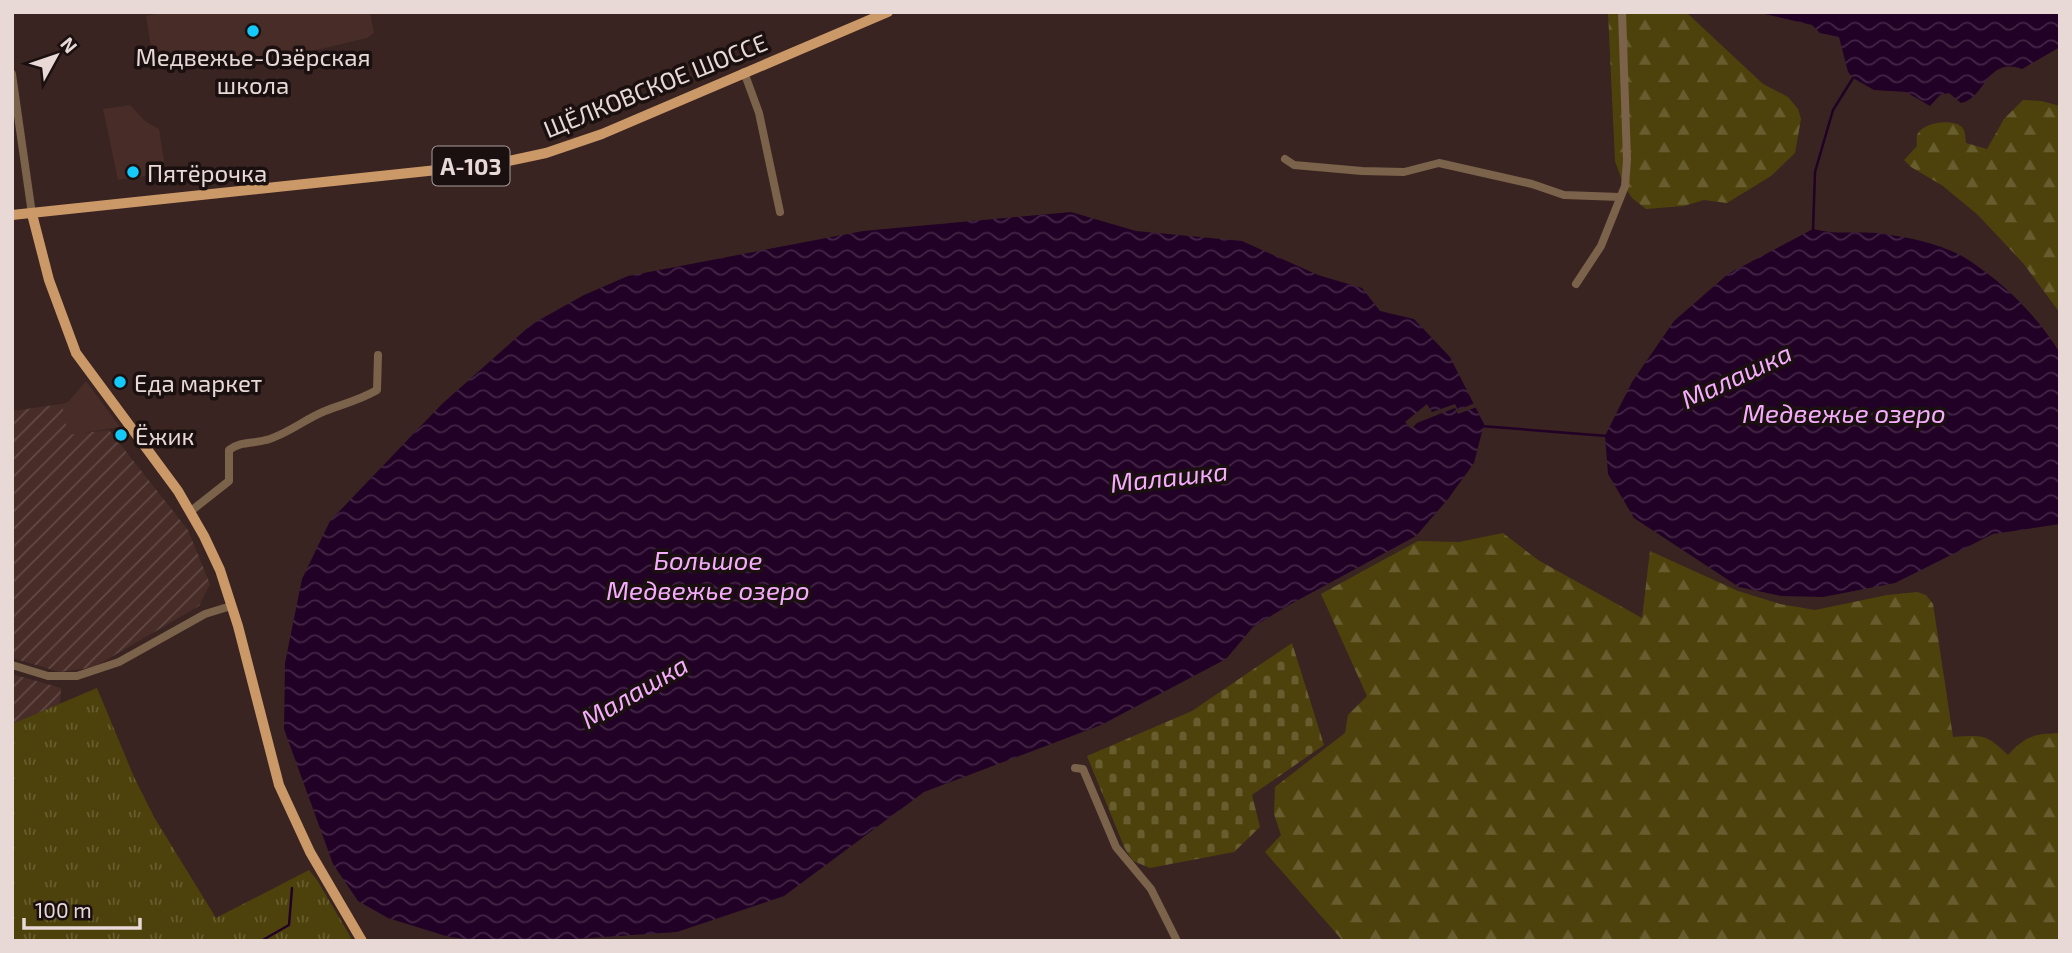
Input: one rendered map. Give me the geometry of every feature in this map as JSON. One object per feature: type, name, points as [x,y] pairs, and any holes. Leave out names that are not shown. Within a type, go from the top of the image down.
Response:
[{"type":"main road","name":"ЩЁЛКОВСКОЕ ШОССЕ","points":[[12,215],[494,164],[546,153],[602,134],[888,12]]},
{"type":"main road","points":[[32,214],[49,280],[76,353],[191,511],[220,570],[238,626],[279,785],[310,852],[362,941]]},
{"type":"street","points":[[1577,284],[1601,246],[1625,186],[1627,160],[1622,12]]},
{"type":"street","points":[[744,72],[759,113],[780,212]]},
{"type":"street","points":[[12,74],[32,214]]},
{"type":"street","points":[[1285,159],[1294,165],[1383,172],[1404,172],[1439,163],[1532,184],[1564,195],[1620,197]]},
{"type":"street","points":[[191,511],[229,481],[229,450],[234,446],[267,440],[377,390],[378,355]]},
{"type":"street","points":[[12,665],[48,676],[77,676],[118,662],[205,614],[231,606]]},
{"type":"street","points":[[1075,768],[1083,769],[1116,847],[1151,889],[1177,941]]},
{"type":"shaded area","points":[[165,12],[370,12],[374,33],[367,38],[321,49],[201,70],[197,61],[154,68],[146,16]]},
{"type":"shaded area","points":[[130,105],[145,121],[159,129],[166,173],[118,180],[103,109]]},
{"type":"shaded area","points":[[86,381],[120,427],[67,436],[62,404],[68,402]]},
{"type":"shaded area","points":[[62,404],[68,435],[109,430],[188,530],[210,584],[199,606],[94,667],[60,672],[12,658],[12,411]]},
{"type":"shaded area","points":[[12,674],[61,688],[60,704],[12,724]]},
{"type":"green space","points":[[1608,12],[1686,12],[1763,84],[1788,97],[1798,109],[1801,119],[1795,153],[1771,176],[1727,203],[1704,200],[1684,206],[1646,209],[1632,198],[1624,186],[1615,161]]},
{"type":"green space","points":[[2023,100],[2060,106],[2060,313],[2023,263],[1978,215],[1943,186],[1904,160],[1917,146],[1917,135],[1920,131],[1931,124],[1945,122],[1962,127],[1966,143],[1987,149],[2004,119]]},
{"type":"green space","points":[[1503,533],[1538,560],[1642,618],[1650,551],[1738,591],[1780,604],[1815,610],[1887,595],[1917,592],[1926,595],[1933,604],[1953,737],[1984,737],[2008,755],[2031,737],[2060,733],[2060,941],[1343,941],[1265,852],[1281,835],[1274,814],[1275,787],[1345,733],[1348,715],[1367,696],[1321,594],[1418,541],[1459,542]]},
{"type":"green space","points":[[1292,643],[1324,745],[1252,795],[1260,827],[1234,852],[1150,868],[1133,861],[1125,849],[1087,756],[1192,711]]},
{"type":"green space","points":[[97,688],[134,777],[154,817],[216,918],[309,870],[353,941],[12,941],[12,724]]},
{"type":"water","points":[[1756,12],[2060,12],[2060,47],[2022,69],[2001,68],[1993,73],[1969,100],[1961,103],[1949,93],[1940,95],[1930,106],[1906,92],[1874,90],[1853,78],[1848,72],[1839,37],[1820,33],[1812,25]]},
{"type":"water","name":"Большое Медвежье озеро","points":[[1071,212],[1136,231],[1242,241],[1318,275],[1362,288],[1380,311],[1414,319],[1450,357],[1484,424],[1474,463],[1416,536],[1253,627],[1226,659],[1101,725],[924,792],[784,896],[677,932],[545,941],[484,941],[449,937],[388,918],[358,901],[333,864],[284,729],[285,663],[302,579],[330,521],[442,404],[532,324],[584,295],[628,276],[863,231]]},
{"type":"water","name":"Медвежье озеро","points":[[1813,229],[1889,235],[1926,242],[1949,250],[1996,280],[2031,314],[2060,353],[2060,524],[1993,534],[1895,583],[1823,597],[1781,596],[1739,587],[1634,518],[1608,474],[1605,436],[1632,382],[1674,321],[1728,274]]},
{"type":"pier","points":[[1474,397],[1480,412],[1477,407],[1458,414],[1455,408],[1417,423],[1411,429],[1405,422],[1427,404],[1432,412],[1455,404],[1458,410],[1475,403]]},
{"type":"waterway","name":"Малашка","points":[[1813,231],[1815,172],[1833,110],[1853,78]]},
{"type":"waterway","name":"Малашка","points":[[1481,426],[1607,436]]},
{"type":"waterway","name":"Малашка","points":[[261,941],[289,925],[292,888]]},
{"type":"place","name":"Медвежье-Озёрская школа","points":[[253,31]]},
{"type":"place","name":"Пятёрочка","points":[[133,172]]},
{"type":"place","name":"Еда маркет","points":[[120,382]]},
{"type":"place","name":"Ёжик","points":[[121,435]]}]
